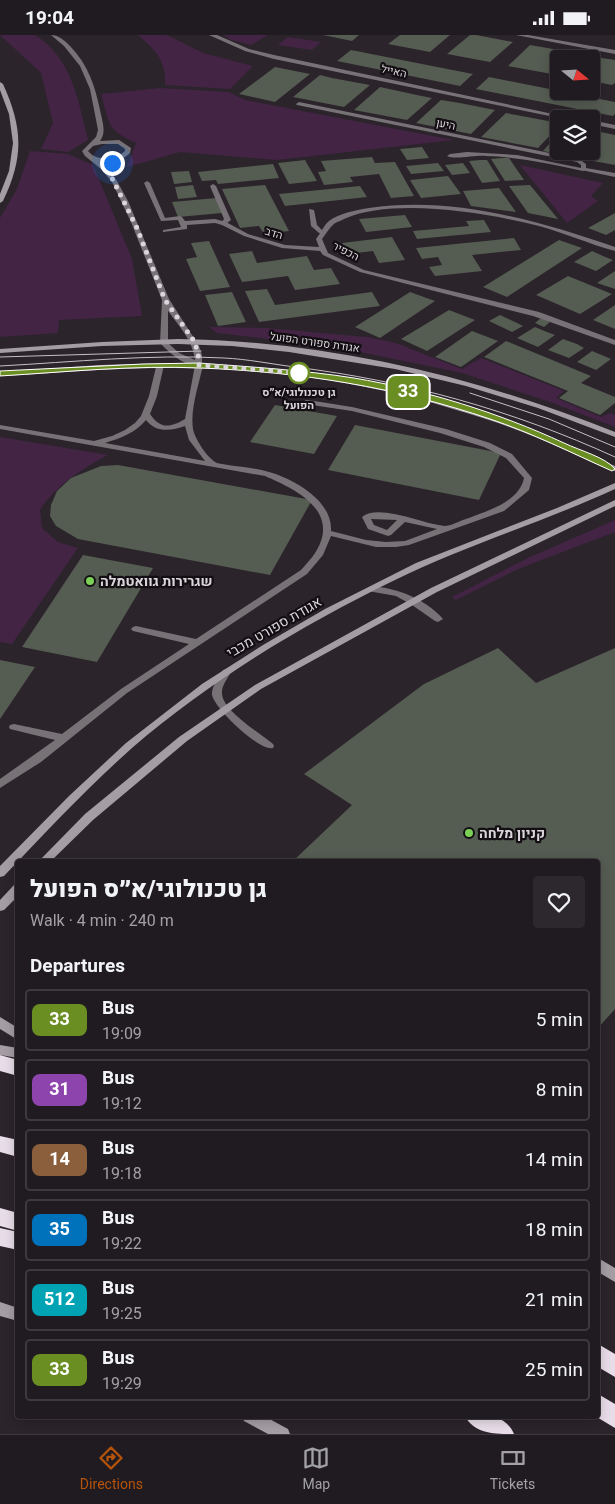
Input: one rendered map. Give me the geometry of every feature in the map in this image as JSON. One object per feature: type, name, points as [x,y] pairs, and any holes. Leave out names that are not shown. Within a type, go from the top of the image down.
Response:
[{"type":"highway","points":[[0,1063],[15,1066]]},
{"type":"highway","points":[[0,1144],[15,1148]]},
{"type":"highway","points":[[0,1217],[15,1221]]},
{"type":"highway","points":[[0,1237],[15,1240]]},
{"type":"highway","points":[[600,1356],[615,1367]]},
{"type":"highway","points":[[600,1406],[615,1417]]},
{"type":"highway","points":[[480,1419],[503,1434]]},
{"type":"street","points":[[54,35],[74,52],[86,69],[91,82],[100,136],[85,152],[108,170],[137,228],[165,300],[194,341],[199,365],[188,421],[195,447],[213,465]]},
{"type":"street","name":"האייל","points":[[212,35],[247,50],[274,57],[550,114]]},
{"type":"street","points":[[519,35],[615,52]]},
{"type":"street","points":[[0,84],[8,98],[17,139],[16,161],[0,201]]},
{"type":"street","name":"היען","points":[[299,104],[579,161],[584,165],[583,169]]},
{"type":"street","points":[[600,124],[615,127]]},
{"type":"street","points":[[100,128],[107,136],[129,149],[127,153],[112,163],[108,170]]},
{"type":"street","points":[[93,144],[119,142]]},
{"type":"street","name":"היען","points":[[450,156],[473,153],[504,154],[615,175]]},
{"type":"street","points":[[92,158],[105,160],[121,157]]},
{"type":"street","name":"הדב","points":[[147,183],[163,220],[180,218],[185,228],[165,231]]},
{"type":"street","points":[[212,186],[228,220],[224,223]]},
{"type":"street","name":"הכפיר","points":[[615,249],[533,223],[486,214],[415,208],[381,207],[358,210],[333,219],[321,232],[319,239],[322,249],[331,258],[362,271],[536,314],[615,343]]},
{"type":"street","points":[[310,210],[314,225],[321,232]]},
{"type":"street","name":"הדב","points":[[183,223],[210,221],[224,223],[246,235],[284,247],[322,249]]},
{"type":"street","points":[[165,300],[163,342],[167,349],[176,355],[199,365]]},
{"type":"street","name":"אגודת ספורט הפועל","points":[[0,351],[194,341],[281,349],[430,373],[514,396],[615,435]]},
{"type":"street","points":[[94,444],[130,432],[143,422],[147,415],[160,365]]},
{"type":"street","points":[[0,374],[160,365],[199,365],[318,375],[356,381],[426,397],[503,421],[615,469]]},
{"type":"street","points":[[308,402],[352,409],[443,431],[487,445],[509,455],[528,478],[526,488],[500,509],[450,529],[391,546],[369,544],[328,533]]},
{"type":"street","points":[[147,415],[154,425],[161,428],[176,427],[188,421]]},
{"type":"street","points":[[0,427],[267,474],[286,481],[308,493],[322,510],[328,533],[325,547],[319,558],[304,572],[124,691],[0,784]]},
{"type":"street","name":"אגודת ספורט מכבי","points":[[0,873],[119,754],[149,729],[226,672],[372,589],[408,571],[615,486]]},
{"type":"street","points":[[46,859],[117,794],[183,739],[258,687],[413,601],[615,503]]},
{"type":"street","points":[[403,519],[450,529]]},
{"type":"street","points":[[372,589],[393,591],[413,601],[438,619]]},
{"type":"street","points":[[136,629],[196,642]]},
{"type":"street","points":[[226,672],[217,693],[224,709],[270,746]]},
{"type":"street","points":[[14,727],[63,738]]},
{"type":"street","points":[[0,907],[15,891]]},
{"type":"street","points":[[0,1022],[15,1033]]},
{"type":"street","points":[[0,1050],[15,1052]]},
{"type":"street","points":[[600,1265],[615,1276]]},
{"type":"street","points":[[0,1309],[15,1314]]},
{"type":"street","points":[[254,1419],[282,1434]]},
{"type":"shaded area","points":[[0,35],[35,35],[57,55],[72,81],[88,140],[68,152],[41,149],[53,123],[41,73]]},
{"type":"shaded area","points":[[138,35],[167,35],[203,53],[253,66],[230,89],[165,85],[162,62],[155,51]]},
{"type":"shaded area","points":[[223,35],[268,35],[251,45],[231,40]]},
{"type":"shaded area","points":[[288,37],[321,42],[312,50],[278,45]]},
{"type":"shaded area","points":[[160,88],[229,92],[245,100],[454,140],[277,160],[180,152],[127,167],[136,143],[114,130],[108,119],[101,94]]},
{"type":"shaded area","points":[[30,151],[68,154],[93,165],[132,259],[142,316],[59,320],[58,333],[0,337],[0,218],[17,189]]},
{"type":"shaded area","points":[[520,165],[603,183],[591,196],[598,201],[567,223]]},
{"type":"shaded area","points":[[209,327],[267,328],[367,337],[396,343],[462,369],[481,358],[564,391],[556,398],[601,417],[610,413],[615,415],[615,427],[550,402],[462,373],[336,347],[217,333]]},
{"type":"shaded area","points":[[0,437],[108,455],[70,478],[53,493],[40,510],[42,528],[58,542],[78,548],[12,644],[0,642]]},
{"type":"shaded area","points":[[615,520],[615,532],[518,569],[456,600],[452,597],[530,557]]},
{"type":"building","points":[[323,35],[359,35],[352,41]]},
{"type":"building","points":[[400,35],[450,35],[430,52],[388,44]]},
{"type":"building","points":[[470,35],[513,42],[490,62],[447,54]]},
{"type":"building","points":[[530,45],[558,50],[550,50],[550,74],[508,66]]},
{"type":"building","points":[[351,50],[473,74],[460,86],[337,61]]},
{"type":"building","points":[[600,58],[615,60],[615,83],[612,85],[600,83]]},
{"type":"building","points":[[275,67],[310,74],[275,102],[239,94]]},
{"type":"building","points":[[320,75],[370,85],[344,107],[293,97]]},
{"type":"building","points":[[489,77],[550,89],[550,100],[600,99],[615,102],[615,114],[613,116],[600,113],[600,110],[583,110],[476,89]]},
{"type":"building","points":[[380,87],[432,98],[407,120],[354,110]]},
{"type":"building","points":[[441,100],[495,110],[471,134],[416,123]]},
{"type":"building","points":[[506,113],[550,121],[550,135],[538,148],[481,137]]},
{"type":"building","points":[[600,132],[615,135],[615,165],[593,161],[600,160]]},
{"type":"building","points":[[550,143],[550,152],[543,151]]},
{"type":"building","points":[[422,147],[429,158],[407,160],[400,149]]},
{"type":"building","points":[[372,157],[375,163],[395,162],[414,196],[391,198],[379,174],[350,177],[353,182],[324,185],[318,172],[326,171],[321,161]]},
{"type":"building","points":[[509,158],[524,180],[505,181],[491,159]]},
{"type":"building","points":[[305,160],[317,181],[289,184],[278,163]]},
{"type":"building","points":[[487,160],[500,181],[482,183],[469,161]]},
{"type":"building","points":[[438,163],[444,171],[411,174],[406,166]]},
{"type":"building","points":[[463,163],[470,173],[452,175],[445,165]]},
{"type":"building","points":[[273,164],[279,178],[218,184],[216,180],[202,181],[198,172]]},
{"type":"building","points":[[189,171],[192,182],[174,184],[171,172]]},
{"type":"building","points":[[448,176],[461,194],[421,198],[410,180]]},
{"type":"building","points":[[193,185],[197,197],[178,199],[175,187]]},
{"type":"building","points":[[265,185],[289,231],[264,234],[259,226],[240,228],[222,189]]},
{"type":"building","points":[[530,185],[558,219],[528,213],[509,186]]},
{"type":"building","points":[[360,186],[367,197],[285,206],[279,194]]},
{"type":"building","points":[[499,188],[516,212],[471,206],[463,191]]},
{"type":"building","points":[[216,198],[222,213],[178,217],[172,202]]},
{"type":"building","points":[[615,213],[615,230],[606,235],[588,228]]},
{"type":"building","points":[[405,215],[412,227],[366,232],[359,219]]},
{"type":"building","points":[[484,220],[491,232],[417,239],[413,231],[469,226],[466,221]]},
{"type":"building","points":[[392,237],[405,260],[379,263],[373,251],[348,254],[342,243]]},
{"type":"building","points":[[514,238],[521,250],[472,255],[482,271],[435,276],[429,267],[442,265],[438,257],[422,259],[416,248]]},
{"type":"building","points":[[559,240],[582,248],[507,297],[483,287]]},
{"type":"building","points":[[209,241],[230,287],[200,291],[186,259],[197,257],[191,243]]},
{"type":"building","points":[[252,251],[257,263],[307,256],[314,270],[331,268],[340,284],[295,290],[288,276],[242,282],[229,254]]},
{"type":"building","points":[[592,251],[613,260],[596,271],[574,262]]},
{"type":"building","points":[[615,271],[615,289],[597,283]]},
{"type":"building","points":[[568,276],[612,294],[580,314],[536,295]]},
{"type":"building","points":[[267,289],[275,305],[372,292],[380,306],[259,322],[245,291]]},
{"type":"building","points":[[232,292],[246,322],[218,326],[205,295]]},
{"type":"building","points":[[410,292],[435,301],[380,338],[355,327]]},
{"type":"building","points":[[615,305],[615,329],[593,320]]},
{"type":"building","points":[[449,310],[475,320],[427,351],[401,339]]},
{"type":"building","points":[[500,315],[523,326],[512,332],[489,321]]},
{"type":"building","points":[[541,318],[550,322],[544,327],[535,323]]},
{"type":"building","points":[[535,327],[555,335],[538,347],[517,338]]},
{"type":"building","points":[[472,331],[498,341],[461,367],[435,357]]},
{"type":"building","points":[[563,339],[584,348],[569,358],[548,350]]},
{"type":"building","points":[[506,341],[591,376],[581,383],[615,397],[615,403],[600,415],[559,398],[568,391],[484,357]]},
{"type":"building","points":[[592,351],[611,359],[596,370],[577,362]]},
{"type":"building","points":[[275,405],[337,416],[314,454],[250,442]]},
{"type":"building","points":[[355,425],[501,453],[479,500],[328,470]]},
{"type":"building","points":[[118,465],[312,500],[270,575],[78,539],[56,526],[50,516],[51,505],[57,491],[71,478],[101,466]]},
{"type":"building","points":[[83,555],[153,568],[97,662],[22,647]]},
{"type":"building","name":"קניון מלחה","points":[[498,648],[536,683],[615,648],[615,1009],[600,1026],[600,859],[295,859],[352,805],[304,774],[424,684]]},
{"type":"building","points":[[0,660],[35,667],[0,719]]},
{"type":"tram line","points":[[0,357],[201,351]]},
{"type":"tram line","points":[[0,366],[112,359],[196,357],[241,359],[337,373],[418,389],[498,412],[537,425],[615,457]]},
{"type":"tram line","points":[[470,393],[549,419],[615,447]]},
{"type":"bus line","name":"33","points":[[0,374],[143,366],[199,365],[318,375],[395,389],[457,405],[547,438],[615,469]]},
{"type":"place","name":"גן טכנולוגי/א״ס הפועל","points":[[299,373]]},
{"type":"place","name":"שגרירות גוואטמלה","points":[[90,581]]},
{"type":"place","name":"קניון מלחה","points":[[469,833]]},
{"type":"route","points":[[112,163],[108,170],[137,228],[165,300],[194,341],[199,365],[299,373]]}]
